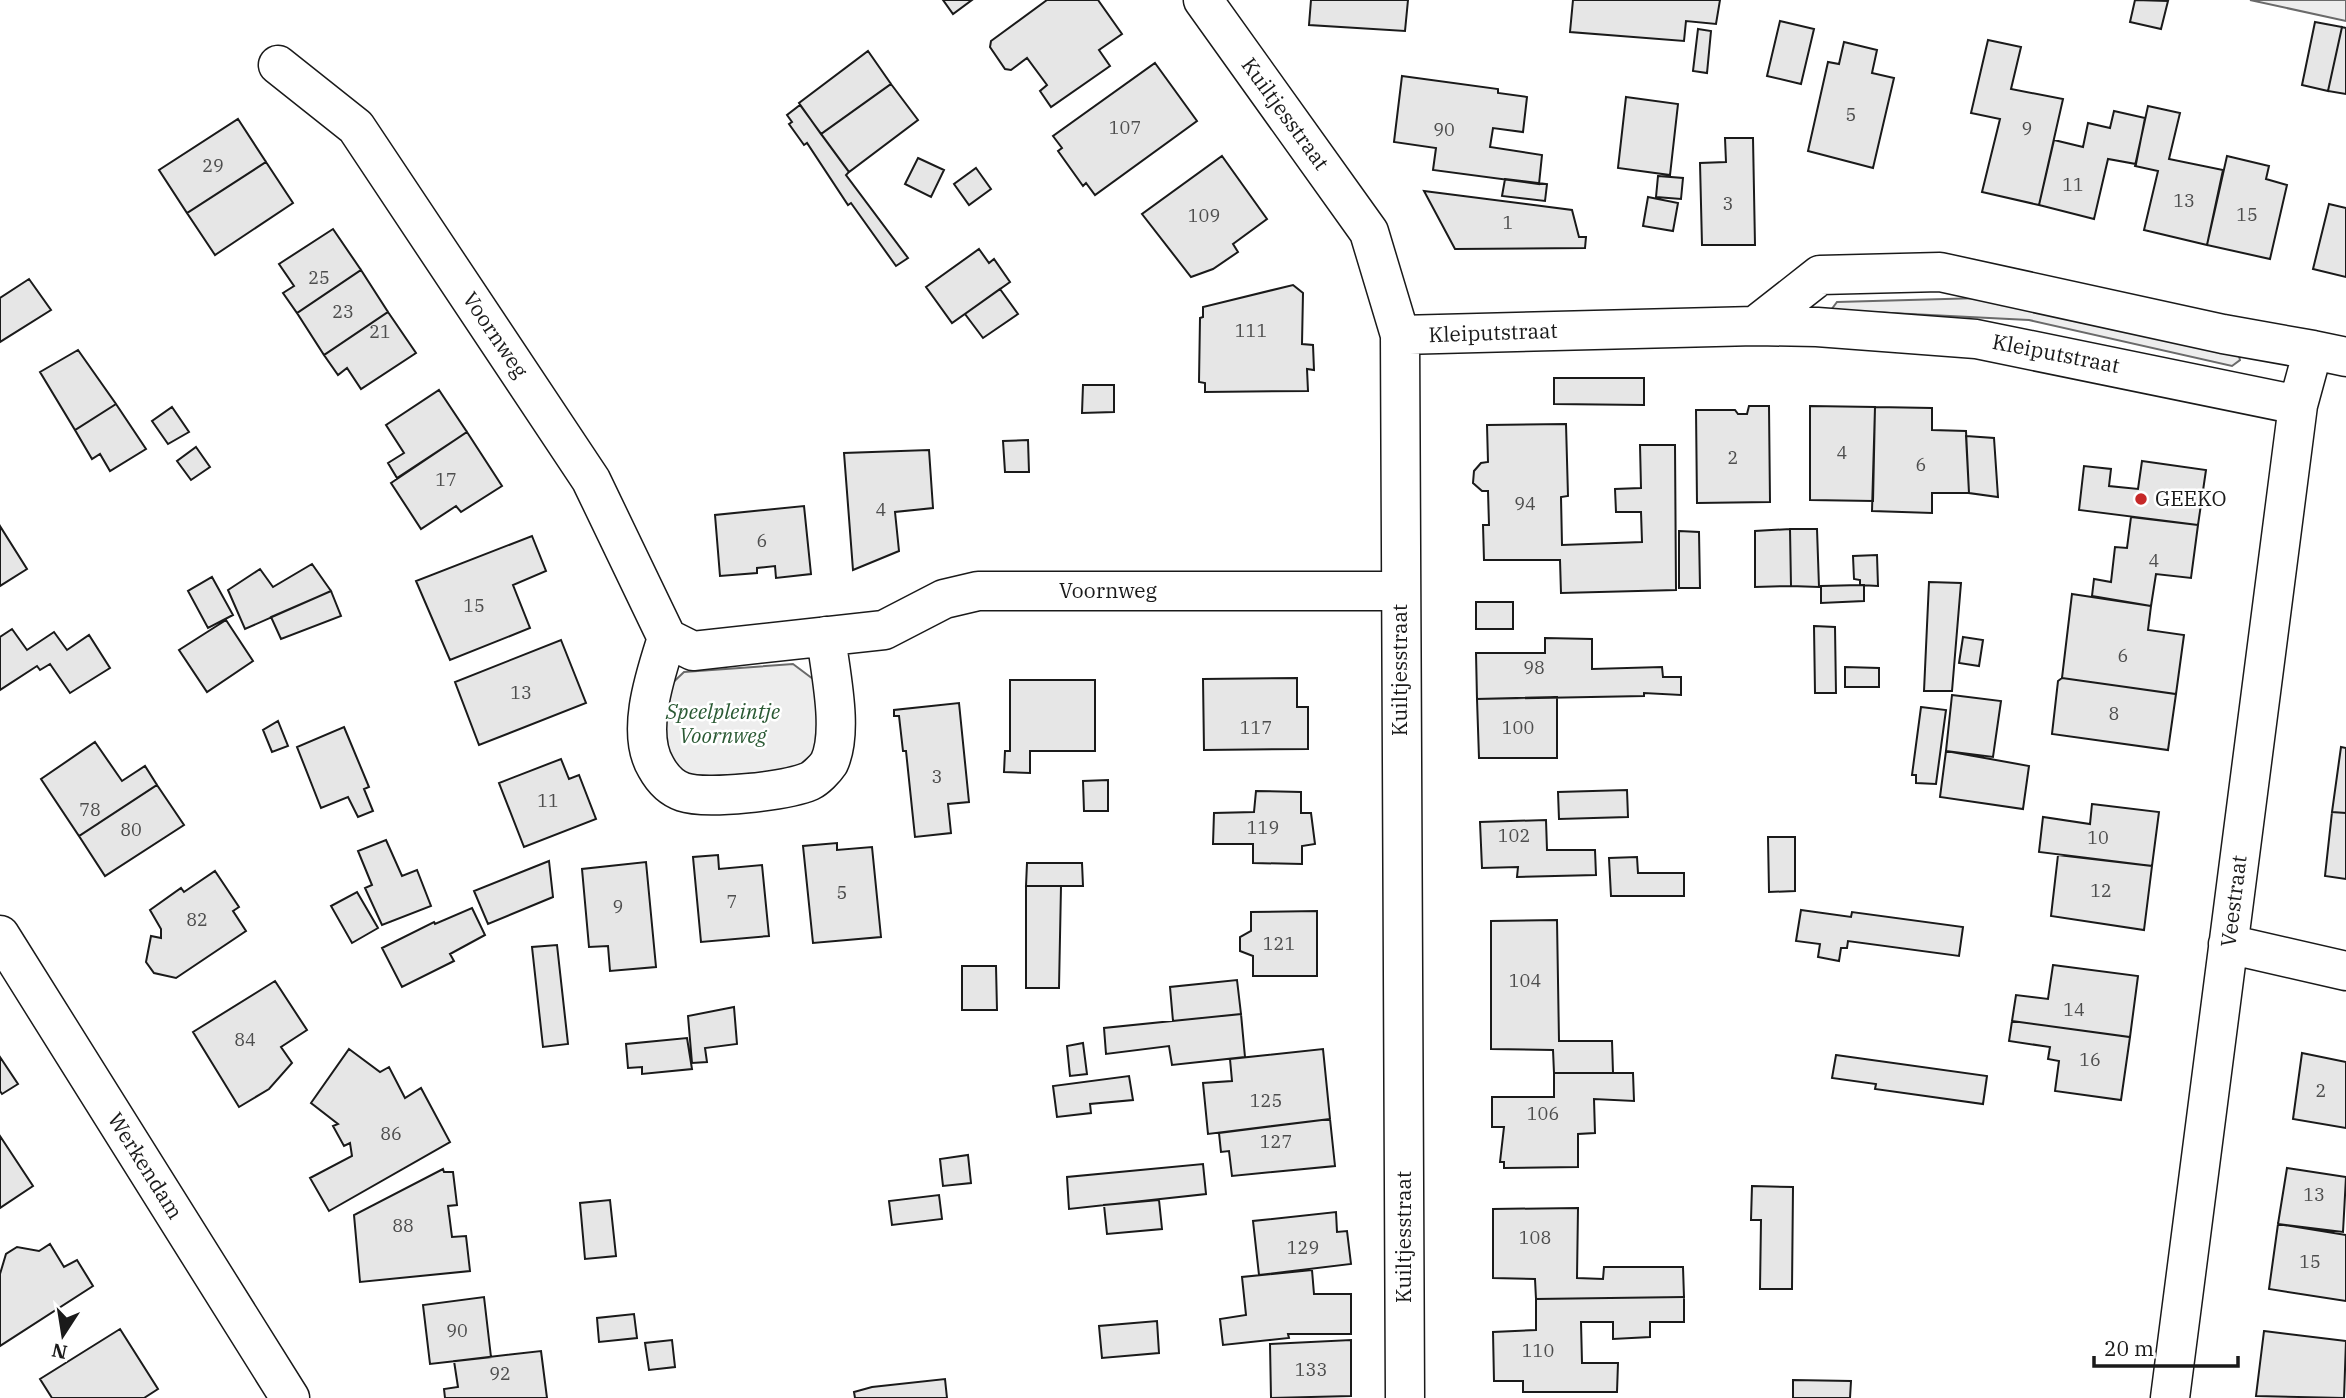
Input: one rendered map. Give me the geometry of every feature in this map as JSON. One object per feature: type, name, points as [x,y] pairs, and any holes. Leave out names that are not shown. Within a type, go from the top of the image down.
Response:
[{"type":"street","name":"Kuiltjesstraat","points":[[1203,0],[1369,232],[1400,335],[1405,1398]]},
{"type":"street","name":"Voornweg","points":[[278,65],[356,127],[591,480],[667,638],[693,651],[884,630],[944,599],[978,591],[1400,591]]},
{"type":"street","points":[[1755,326],[1820,275],[1941,272],[2223,334],[2330,354],[2298,405]]},
{"type":"street","name":"Kleiputstraat","points":[[1400,335],[1755,326],[1817,327],[1976,339],[2298,405]]},
{"type":"street","name":"Veestraat","points":[[2170,1398],[2298,405]]},
{"type":"street","points":[[667,638],[649,694],[649,747],[654,765],[666,782],[682,792],[704,795],[792,786],[811,780],[827,766],[835,747],[826,636]]},
{"type":"street","name":"Werkendam","points":[[0,934],[290,1398]]},
{"type":"street","points":[[2228,944],[2346,971]]},
{"type":"shaded area","points":[[2250,0],[2346,0],[2346,21]]},
{"type":"shaded area","points":[[1981,298],[2239,356],[2240,360],[2232,366],[2029,320],[1831,310],[1837,302]]},
{"type":"shaded area","name":"Speelpleintje Voornweg","points":[[793,664],[817,682],[821,747],[803,769],[688,779],[669,765],[662,730],[665,690],[684,672]]},
{"type":"building","points":[[943,0],[972,0],[953,14]]},
{"type":"building","points":[[1047,0],[1098,0],[1122,34],[1099,50],[1110,66],[1051,107],[1040,91],[1047,85],[1027,58],[1011,70],[1005,69],[990,47],[991,41]]},
{"type":"building","points":[[1311,0],[1408,0],[1405,31],[1309,25]]},
{"type":"building","points":[[1573,0],[1720,0],[1716,24],[1686,21],[1684,41],[1570,32]]},
{"type":"building","points":[[2135,0],[2168,1],[2161,29],[2130,22]]},
{"type":"building","points":[[1780,21],[1814,29],[1801,84],[1767,76]]},
{"type":"building","points":[[2315,22],[2342,27],[2328,91],[2302,85]]},
{"type":"building","points":[[2342,27],[2346,28],[2346,94],[2328,91]]},
{"type":"building","points":[[1698,29],[1711,31],[1707,73],[1693,71]]},
{"type":"building","points":[[1988,40],[2021,47],[2011,89],[2063,99],[2039,205],[1982,192],[2000,119],[1971,113]]},
{"type":"building","points":[[1844,42],[1877,50],[1872,73],[1894,78],[1873,168],[1808,151],[1828,62],[1839,64]]},
{"type":"building","points":[[868,51],[891,84],[821,134],[799,103]]},
{"type":"building","points":[[1155,63],[1197,121],[1095,195],[1086,183],[1083,186],[1058,151],[1062,148],[1053,136]]},
{"type":"building","points":[[1402,76],[1498,89],[1498,93],[1527,97],[1523,132],[1493,128],[1490,147],[1542,155],[1539,184],[1433,170],[1436,148],[1394,142]]},
{"type":"building","points":[[891,84],[918,120],[849,172],[821,134]]},
{"type":"building","points":[[1626,97],[1678,104],[1670,175],[1618,168]]},
{"type":"building","points":[[800,105],[849,172],[846,175],[908,258],[896,266],[851,203],[848,205],[807,143],[804,145],[789,124],[792,122],[787,115]]},
{"type":"building","points":[[2148,106],[2180,113],[2169,159],[2223,170],[2207,245],[2144,230],[2158,171],[2135,166]]},
{"type":"building","points":[[2114,111],[2145,118],[2136,164],[2108,159],[2094,219],[2039,205],[2054,140],[2083,147],[2088,123],[2110,128]]},
{"type":"building","points":[[238,119],[266,162],[187,213],[159,170]]},
{"type":"building","points":[[1725,138],[1753,138],[1755,245],[1702,245],[1700,163],[1726,162]]},
{"type":"building","points":[[1222,156],[1267,219],[1233,244],[1238,252],[1213,269],[1191,277],[1142,214]]},
{"type":"building","points":[[2227,156],[2269,166],[2266,179],[2287,185],[2270,259],[2207,245]]},
{"type":"building","points":[[918,158],[944,170],[931,197],[905,184]]},
{"type":"building","points":[[266,162],[293,203],[215,255],[187,213]]},
{"type":"building","points":[[976,168],[991,189],[969,205],[954,184]]},
{"type":"building","points":[[1658,176],[1683,178],[1681,199],[1656,197]]},
{"type":"building","points":[[1505,179],[1547,184],[1545,201],[1502,196]]},
{"type":"building","points":[[1424,191],[1572,210],[1579,237],[1586,237],[1585,248],[1455,249]]},
{"type":"building","points":[[1648,197],[1678,203],[1673,231],[1643,226]]},
{"type":"building","points":[[2329,204],[2346,208],[2346,277],[2313,269]]},
{"type":"building","points":[[333,229],[361,270],[297,313],[283,293],[294,286],[279,264]]},
{"type":"building","points":[[979,249],[989,263],[994,259],[1010,282],[952,323],[926,287]]},
{"type":"building","points":[[361,270],[388,312],[324,355],[297,313]]},
{"type":"building","points":[[29,279],[51,310],[0,342],[0,298]]},
{"type":"building","points":[[1293,285],[1303,293],[1302,344],[1313,345],[1314,370],[1307,369],[1308,391],[1205,392],[1205,383],[1199,382],[1200,318],[1203,317],[1203,307]]},
{"type":"building","points":[[1000,289],[1018,314],[983,338],[965,314]]},
{"type":"building","points":[[388,312],[416,353],[361,389],[347,368],[338,375],[324,355]]},
{"type":"building","points":[[78,350],[116,404],[75,430],[40,372]]},
{"type":"building","points":[[1554,378],[1644,378],[1644,405],[1554,404]]},
{"type":"building","points":[[1083,385],[1114,385],[1114,412],[1082,413]]},
{"type":"building","points":[[439,390],[467,432],[397,478],[388,463],[404,453],[386,425]]},
{"type":"building","points":[[116,404],[146,449],[110,471],[100,454],[92,459],[75,430]]},
{"type":"building","points":[[1749,406],[1769,406],[1770,502],[1697,503],[1696,410],[1735,410],[1738,414],[1747,414]]},
{"type":"building","points":[[1810,406],[1875,407],[1873,501],[1810,500]]},
{"type":"building","points":[[172,407],[189,432],[168,444],[152,421]]},
{"type":"building","points":[[1875,407],[1932,408],[1932,430],[1966,431],[1969,493],[1932,493],[1932,513],[1872,511]]},
{"type":"building","points":[[1566,424],[1568,496],[1561,497],[1562,545],[1642,542],[1641,512],[1616,512],[1615,489],[1641,488],[1640,445],[1675,445],[1676,590],[1561,593],[1560,560],[1484,560],[1483,525],[1489,525],[1488,491],[1482,491],[1473,483],[1474,471],[1481,463],[1488,462],[1487,425]]},
{"type":"building","points":[[467,432],[502,486],[461,512],[456,506],[421,529],[391,483]]},
{"type":"building","points":[[1966,436],[1994,438],[1998,497],[1969,493]]},
{"type":"building","points":[[1028,440],[1029,472],[1005,472],[1003,441]]},
{"type":"building","points":[[196,447],[210,467],[191,480],[177,461]]},
{"type":"building","points":[[929,450],[933,508],[895,512],[899,551],[853,570],[844,453]]},
{"type":"building","name":"GEEKO","points":[[2142,461],[2206,470],[2198,525],[2079,510],[2084,466],[2111,469],[2109,486],[2138,489]]},
{"type":"building","points":[[804,506],[811,574],[776,578],[775,566],[757,568],[757,573],[720,576],[715,515]]},
{"type":"building","points":[[2131,517],[2198,525],[2191,578],[2156,574],[2151,606],[2092,596],[2094,579],[2111,582],[2115,547],[2127,548]]},
{"type":"building","points":[[0,526],[27,569],[0,586]]},
{"type":"building","points":[[1790,529],[1817,529],[1819,587],[1791,586]]},
{"type":"building","points":[[1790,529],[1791,586],[1755,587],[1755,531]]},
{"type":"building","points":[[1679,531],[1699,532],[1700,588],[1679,588]]},
{"type":"building","points":[[532,536],[546,571],[513,585],[530,628],[450,660],[416,581]]},
{"type":"building","points":[[1877,555],[1878,586],[1860,585],[1860,580],[1854,579],[1853,556]]},
{"type":"building","points":[[312,564],[331,591],[245,629],[228,590],[260,569],[273,587]]},
{"type":"building","points":[[212,577],[233,615],[208,628],[188,591]]},
{"type":"building","points":[[1929,582],[1961,583],[1952,691],[1924,691]]},
{"type":"building","points":[[1864,585],[1864,601],[1821,603],[1821,586]]},
{"type":"building","points":[[331,591],[341,616],[281,639],[271,617]]},
{"type":"building","points":[[2072,594],[2151,606],[2148,630],[2184,635],[2176,694],[2062,678]]},
{"type":"building","points":[[1476,602],[1513,602],[1513,629],[1476,629]]},
{"type":"building","points":[[226,620],[253,661],[207,692],[179,650]]},
{"type":"building","points":[[1814,626],[1835,627],[1836,693],[1815,693]]},
{"type":"building","points":[[12,629],[27,650],[54,632],[67,650],[89,635],[110,668],[70,693],[50,664],[40,670],[37,666],[0,690],[0,637]]},
{"type":"building","points":[[1963,637],[1983,640],[1979,666],[1959,663]]},
{"type":"building","points":[[1545,638],[1592,639],[1592,669],[1662,667],[1663,677],[1681,677],[1681,695],[1644,693],[1644,696],[1477,699],[1476,653],[1545,653]]},
{"type":"building","points":[[561,640],[586,703],[479,745],[455,682]]},
{"type":"building","points":[[1845,667],[1879,668],[1879,687],[1845,687]]},
{"type":"building","points":[[1297,678],[1297,707],[1308,707],[1308,749],[1204,750],[1203,679]]},
{"type":"building","points":[[2062,678],[2176,694],[2168,750],[2052,734],[2058,681]]},
{"type":"building","points":[[1010,680],[1095,680],[1095,751],[1030,751],[1030,773],[1004,772],[1005,751],[1010,751]]},
{"type":"building","points":[[1952,695],[2001,701],[1993,757],[1946,751]]},
{"type":"building","points":[[1557,697],[1557,758],[1479,758],[1477,699]]},
{"type":"building","points":[[959,703],[969,802],[948,804],[951,833],[915,837],[906,751],[903,751],[899,716],[894,716],[894,710]]},
{"type":"building","points":[[1921,707],[1946,710],[1936,784],[1916,783],[1916,775],[1912,775]]},
{"type":"building","points":[[278,721],[288,746],[272,752],[263,730]]},
{"type":"building","points":[[344,727],[369,787],[364,789],[373,811],[358,817],[348,797],[321,808],[297,747]]},
{"type":"building","points":[[95,742],[122,781],[145,766],[157,785],[79,836],[41,779]]},
{"type":"building","points":[[2341,747],[2346,748],[2346,813],[2332,812]]},
{"type":"building","points":[[1946,751],[2029,766],[2023,809],[1940,797]]},
{"type":"building","points":[[561,759],[569,779],[579,775],[596,819],[524,847],[499,783]]},
{"type":"building","points":[[1108,780],[1108,811],[1084,811],[1083,781]]},
{"type":"building","points":[[157,785],[184,825],[105,876],[79,836]]},
{"type":"building","points":[[1627,790],[1628,817],[1559,819],[1558,792]]},
{"type":"building","points":[[1256,791],[1301,792],[1301,813],[1311,813],[1315,844],[1302,846],[1302,864],[1253,863],[1253,844],[1213,844],[1214,813],[1254,812]]},
{"type":"building","points":[[2092,804],[2159,812],[2152,866],[2039,852],[2043,817],[2090,824]]},
{"type":"building","points":[[2332,812],[2346,813],[2346,879],[2325,876]]},
{"type":"building","points":[[1546,820],[1547,850],[1595,850],[1596,875],[1517,877],[1518,867],[1482,868],[1480,822]]},
{"type":"building","points":[[1768,837],[1795,837],[1795,891],[1769,892]]},
{"type":"building","points":[[386,840],[402,876],[417,870],[431,906],[382,925],[365,888],[372,885],[358,851]]},
{"type":"building","points":[[837,843],[837,850],[872,847],[881,937],[813,943],[803,846]]},
{"type":"building","points":[[718,855],[719,869],[762,865],[769,936],[701,942],[693,857]]},
{"type":"building","points":[[2058,855],[2152,866],[2144,930],[2051,916]]},
{"type":"building","points":[[1637,857],[1638,873],[1684,873],[1684,896],[1611,896],[1609,858]]},
{"type":"building","points":[[549,861],[553,897],[488,924],[474,891]]},
{"type":"building","points":[[646,862],[656,967],[610,971],[608,946],[589,947],[582,869]]},
{"type":"building","points":[[1027,863],[1082,863],[1083,886],[1026,886]]},
{"type":"building","points":[[215,871],[239,907],[233,911],[246,931],[176,978],[154,973],[146,962],[151,936],[161,938],[161,929],[150,910],[181,888],[184,892]]},
{"type":"building","points":[[1026,886],[1061,886],[1059,988],[1026,988]]},
{"type":"building","points":[[357,892],[378,928],[352,943],[331,906]]},
{"type":"building","points":[[472,908],[485,935],[450,954],[454,961],[402,987],[382,948],[434,922],[435,924]]},
{"type":"building","points":[[1801,910],[1851,917],[1852,912],[1963,927],[1959,956],[1848,941],[1847,948],[1841,948],[1839,961],[1818,957],[1820,944],[1796,941]]},
{"type":"building","points":[[1317,911],[1317,976],[1253,976],[1253,956],[1240,951],[1240,937],[1251,931],[1251,912]]},
{"type":"building","points":[[1557,920],[1559,1041],[1612,1041],[1613,1073],[1554,1073],[1553,1050],[1491,1049],[1491,921]]},
{"type":"building","points":[[557,945],[568,1044],[543,1047],[532,947]]},
{"type":"building","points":[[2053,965],[2138,976],[2130,1037],[2012,1021],[2016,995],[2048,999]]},
{"type":"building","points":[[962,966],[996,966],[997,1010],[962,1010]]},
{"type":"building","points":[[1237,980],[1241,1014],[1173,1021],[1170,987]]},
{"type":"building","points":[[275,981],[307,1030],[281,1047],[292,1063],[269,1089],[239,1107],[193,1032]]},
{"type":"building","points":[[734,1007],[737,1044],[705,1048],[707,1062],[692,1063],[688,1016]]},
{"type":"building","points":[[1241,1014],[1245,1057],[1172,1065],[1169,1046],[1106,1054],[1104,1028]]},
{"type":"building","points":[[2012,1021],[2130,1037],[2121,1100],[2055,1091],[2059,1061],[2048,1059],[2050,1047],[2009,1041]]},
{"type":"building","points":[[687,1038],[692,1069],[642,1074],[642,1067],[628,1068],[626,1044]]},
{"type":"building","points":[[1083,1043],[1087,1074],[1070,1076],[1067,1046]]},
{"type":"building","points":[[349,1049],[380,1072],[389,1067],[405,1098],[421,1088],[450,1142],[329,1211],[310,1178],[352,1156],[350,1143],[344,1146],[333,1126],[338,1124],[311,1103]]},
{"type":"building","points":[[1323,1049],[1330,1119],[1208,1134],[1203,1083],[1232,1081],[1230,1059]]},
{"type":"building","points":[[2302,1053],[2346,1062],[2346,1128],[2293,1119]]},
{"type":"building","points":[[1836,1055],[1987,1076],[1983,1104],[1875,1089],[1876,1084],[1832,1078]]},
{"type":"building","points":[[0,1057],[18,1084],[2,1094],[0,1091]]},
{"type":"building","points":[[1554,1073],[1633,1073],[1634,1101],[1594,1099],[1595,1133],[1578,1134],[1578,1167],[1504,1168],[1504,1162],[1500,1162],[1504,1127],[1492,1127],[1492,1097],[1554,1097]]},
{"type":"building","points":[[1129,1076],[1133,1100],[1090,1104],[1091,1113],[1057,1117],[1053,1086]]},
{"type":"building","points":[[1330,1119],[1335,1166],[1232,1176],[1229,1151],[1221,1152],[1219,1133]]},
{"type":"building","points":[[0,1136],[33,1186],[0,1208]]},
{"type":"building","points":[[968,1155],[971,1183],[943,1186],[940,1159]]},
{"type":"building","points":[[1203,1164],[1206,1194],[1069,1209],[1067,1177]]},
{"type":"building","points":[[2287,1168],[2346,1177],[2343,1232],[2278,1224]]},
{"type":"building","points":[[443,1169],[444,1172],[453,1172],[457,1205],[448,1206],[452,1237],[466,1236],[470,1271],[360,1282],[354,1215]]},
{"type":"building","points":[[1752,1186],[1793,1187],[1792,1289],[1760,1289],[1761,1220],[1751,1220]]},
{"type":"building","points":[[939,1195],[942,1219],[892,1225],[889,1201]]},
{"type":"building","points":[[610,1200],[616,1256],[585,1259],[580,1203]]},
{"type":"building","points":[[1159,1200],[1162,1229],[1107,1234],[1104,1205]]},
{"type":"building","points":[[1578,1208],[1577,1278],[1603,1279],[1604,1267],[1683,1267],[1684,1297],[1536,1299],[1535,1279],[1493,1278],[1493,1209]]},
{"type":"building","points":[[1336,1212],[1337,1232],[1347,1231],[1351,1264],[1259,1275],[1253,1221]]},
{"type":"building","points":[[2278,1224],[2346,1235],[2346,1301],[2269,1289]]},
{"type":"building","points":[[50,1244],[64,1267],[77,1260],[93,1286],[0,1346],[0,1274],[6,1254],[17,1247],[39,1251]]},
{"type":"building","points":[[1312,1270],[1314,1294],[1351,1294],[1351,1334],[1288,1334],[1289,1338],[1223,1345],[1220,1319],[1246,1315],[1242,1277]]},
{"type":"building","points":[[484,1297],[491,1357],[430,1364],[423,1305]]},
{"type":"building","points":[[1684,1297],[1684,1322],[1650,1322],[1650,1337],[1613,1339],[1613,1322],[1581,1322],[1582,1363],[1618,1363],[1617,1392],[1523,1392],[1523,1381],[1494,1381],[1493,1332],[1536,1330],[1536,1299]]},
{"type":"building","points":[[634,1314],[637,1338],[599,1342],[597,1318]]},
{"type":"building","points":[[1157,1321],[1159,1353],[1102,1358],[1099,1326]]},
{"type":"building","points":[[120,1329],[158,1389],[144,1398],[52,1398],[40,1379]]},
{"type":"building","points":[[2264,1331],[2346,1341],[2344,1398],[2256,1396]]},
{"type":"building","points":[[672,1340],[675,1367],[649,1370],[645,1343]]},
{"type":"building","points":[[1351,1340],[1351,1396],[1271,1398],[1270,1344]]},
{"type":"building","points":[[541,1351],[547,1398],[445,1398],[444,1389],[458,1387],[454,1361]]},
{"type":"building","points":[[945,1379],[947,1398],[855,1398],[854,1392],[872,1387]]},
{"type":"building","points":[[1793,1380],[1851,1381],[1850,1398],[1793,1398]]},
{"type":"place","name":"GEEKO","points":[[2141,499]]}]
